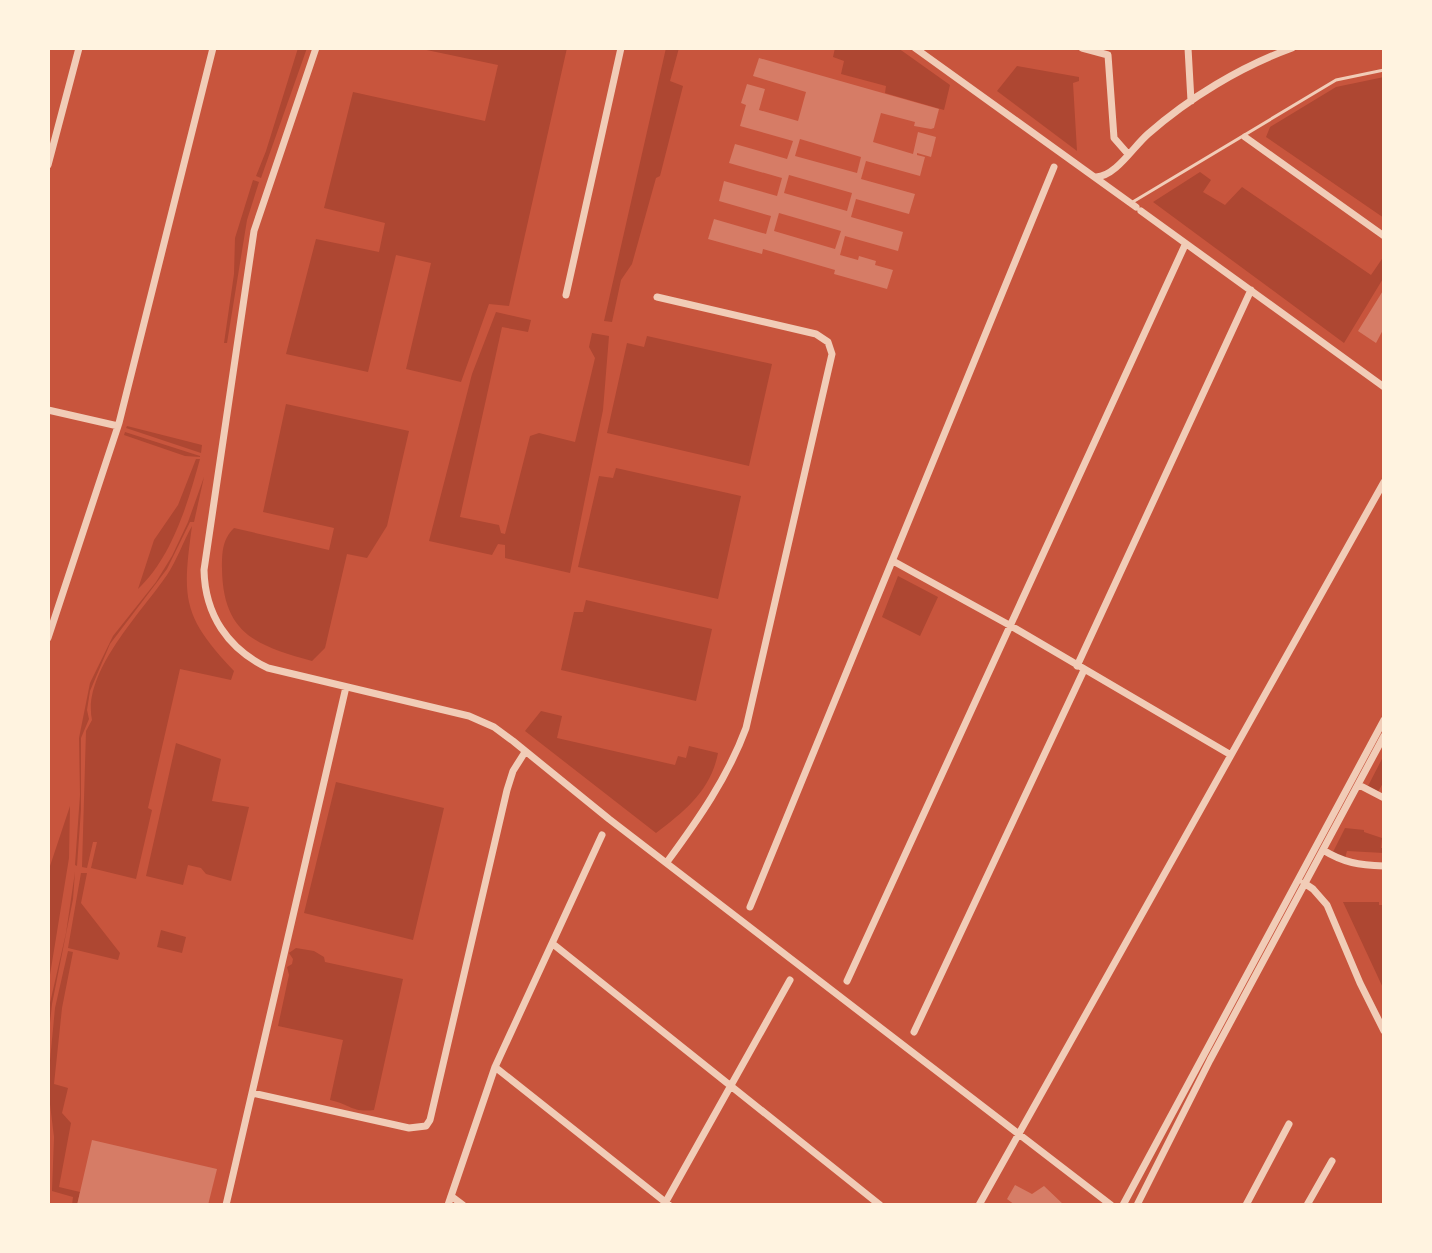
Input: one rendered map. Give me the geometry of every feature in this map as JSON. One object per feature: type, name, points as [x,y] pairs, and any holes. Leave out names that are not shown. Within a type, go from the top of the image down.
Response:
[{"type":"street","points":[[48,165],[79,48]]},
{"type":"street","points":[[48,638],[118,426],[213,48]]},
{"type":"street","points":[[316,48],[254,231],[205,559],[204,581],[217,625],[247,657],[268,668],[469,716],[494,727],[1111,1205]]},
{"type":"street","points":[[566,295],[621,48]]},
{"type":"street","points":[[915,48],[1384,387]]},
{"type":"street","points":[[1082,48],[1108,55],[1114,138],[1128,154]]},
{"type":"street","points":[[1188,48],[1191,101]]},
{"type":"street","points":[[1094,177],[1107,175],[1147,135],[1226,78],[1273,51],[1292,48]]},
{"type":"street","points":[[1245,137],[1384,236]]},
{"type":"street","points":[[750,907],[1054,167]]},
{"type":"street","points":[[847,981],[1185,245]]},
{"type":"street","points":[[914,1032],[1251,290]]},
{"type":"street","points":[[657,297],[816,334],[828,342],[832,354],[746,728],[732,761],[700,818],[667,862]]},
{"type":"street","points":[[48,410],[118,426]]},
{"type":"street","points":[[979,1205],[1384,482]]},
{"type":"street","points":[[893,561],[1231,755]]},
{"type":"street","points":[[226,1205],[346,687]]},
{"type":"street","points":[[1137,1205],[1384,720]]},
{"type":"street","points":[[1123,1205],[1384,736]]},
{"type":"street","points":[[252,1093],[409,1128],[426,1126],[430,1120],[507,790],[513,771],[525,752]]},
{"type":"street","points":[[1359,785],[1384,798]]},
{"type":"street","points":[[448,1205],[495,1067],[602,835]]},
{"type":"street","points":[[1323,850],[1340,861],[1354,865],[1384,866]]},
{"type":"street","points":[[1301,882],[1313,889],[1327,905],[1384,1031]]},
{"type":"street","points":[[553,944],[880,1205]]},
{"type":"street","points":[[495,1067],[666,1204],[790,980]]},
{"type":"street","points":[[1246,1205],[1289,1124]]},
{"type":"street","points":[[1307,1205],[1332,1161]]},
{"type":"street","points":[[451,1196],[463,1205]]},
{"type":"lane","points":[[1136,207],[1336,80],[1384,70]]},
{"type":"shaded area","points":[[298,48],[307,48],[261,178],[256,176]]},
{"type":"shaded area","points":[[417,48],[567,48],[509,306],[489,304],[461,382],[406,369],[431,263],[396,255],[368,372],[286,354],[316,239],[379,252],[385,223],[324,208],[353,92],[485,121],[498,65]]},
{"type":"shaded area","points":[[666,48],[679,48],[670,81],[683,86],[660,176],[656,178],[632,264],[621,280],[612,322],[604,321]]},
{"type":"shaded area","points":[[835,48],[898,48],[950,85],[944,110],[885,93],[886,86],[841,74],[844,61],[833,57]]},
{"type":"shaded area","points":[[1017,66],[1079,77],[1079,81],[1073,83],[1077,151],[997,91]]},
{"type":"shaded area","points":[[1384,77],[1384,218],[1266,137],[1270,127],[1336,87]]},
{"type":"shaded area","points":[[1200,172],[1211,180],[1203,192],[1225,205],[1242,187],[1371,275],[1384,256],[1384,277],[1344,343],[1153,202]]},
{"type":"shaded area","points":[[253,180],[259,182],[247,220],[227,343],[224,343],[234,274],[235,238]]},
{"type":"shaded area","points":[[496,312],[531,320],[528,332],[502,327],[460,517],[499,525],[501,533],[505,534],[530,436],[539,433],[575,442],[595,358],[589,347],[592,333],[609,336],[603,410],[570,573],[505,558],[505,545],[498,544],[492,555],[429,541],[472,374]]},
{"type":"shaded area","points":[[647,336],[772,364],[749,466],[607,433],[627,343],[644,347]]},
{"type":"shaded area","points":[[286,404],[409,431],[387,526],[367,558],[347,554],[325,648],[312,661],[275,649],[247,634],[236,623],[224,591],[223,552],[227,537],[234,528],[329,550],[334,528],[263,512]]},
{"type":"shaded area","points":[[126,428],[202,445],[201,453]]},
{"type":"shaded area","points":[[125,432],[200,457],[185,456],[124,435]]},
{"type":"shaded area","points":[[196,459],[200,459],[177,528],[160,561],[138,589],[154,540],[178,505]]},
{"type":"shaded area","points":[[616,468],[741,496],[718,599],[578,567],[599,476],[613,478]]},
{"type":"shaded area","points":[[204,477],[194,522],[190,522],[167,569],[110,644],[90,691],[89,719],[81,738],[77,866],[79,738],[90,683],[113,636],[156,582],[172,556]]},
{"type":"shaded area","points":[[192,526],[187,572],[190,605],[204,635],[234,671],[231,680],[180,669],[148,808],[152,810],[136,879],[91,868],[97,842],[93,842],[87,868],[82,867],[86,731],[92,720],[91,702],[96,682],[116,644],[171,569]]},
{"type":"shaded area","points":[[898,576],[938,597],[920,636],[882,617]]},
{"type":"shaded area","points":[[586,600],[712,629],[696,701],[561,670],[574,612],[583,612]]},
{"type":"shaded area","points":[[541,711],[562,716],[557,738],[675,765],[678,756],[686,758],[689,746],[718,753],[715,766],[695,799],[656,833],[525,731]]},
{"type":"shaded area","points":[[176,743],[221,759],[212,801],[249,807],[231,881],[188,865],[183,885],[146,876]]},
{"type":"shaded area","points":[[1384,755],[1384,781],[1378,792],[1368,786]]},
{"type":"shaded area","points":[[336,782],[444,808],[413,940],[304,913]]},
{"type":"shaded area","points":[[70,806],[69,858],[48,987],[48,872]]},
{"type":"shaded area","points":[[1345,828],[1364,830],[1382,838],[1384,853],[1347,851],[1345,858],[1333,852]]},
{"type":"shaded area","points":[[75,872],[73,899],[52,1004],[48,1042],[50,1003],[66,933]]},
{"type":"shaded area","points":[[81,873],[87,873],[81,903],[120,953],[118,960],[68,948]]},
{"type":"shaded area","points":[[1343,902],[1379,902],[1379,905],[1384,905],[1384,990]]},
{"type":"shaded area","points":[[161,930],[186,937],[182,953],[157,947]]},
{"type":"shaded area","points":[[296,948],[314,951],[324,957],[325,962],[403,979],[374,1110],[356,1109],[330,1100],[343,1040],[278,1026],[289,975],[287,967],[293,959],[289,953]]},
{"type":"shaded area","points":[[68,951],[73,952],[62,1008],[54,1084],[68,1088],[62,1113],[71,1123],[59,1187],[80,1192],[77,1205],[72,1205],[73,1197],[52,1191],[54,1137],[49,1071],[55,1008]]},
{"type":"building","points":[[759,58],[939,109],[934,128],[931,129],[881,113],[873,142],[913,154],[918,132],[936,137],[931,157],[917,153],[925,157],[920,176],[866,161],[861,179],[915,194],[909,214],[856,199],[851,217],[903,232],[898,251],[845,236],[840,255],[858,260],[859,256],[893,270],[887,289],[763,249],[762,254],[708,239],[714,219],[766,234],[771,216],[719,201],[724,181],[777,196],[782,178],[729,163],[735,144],[787,159],[793,141],[740,126],[746,105],[741,103],[747,84],[765,89],[759,110],[798,121],[806,92],[753,76]],"holes":[[[800,139],[861,157],[857,173],[795,156]],[[789,175],[852,193],[847,211],[784,193]],[[779,213],[841,231],[835,249],[774,231]]]},
{"type":"building","points":[[1384,289],[1384,328],[1376,343],[1358,331]]},
{"type":"building","points":[[92,1140],[217,1169],[208,1205],[77,1205]]},
{"type":"building","points":[[1015,1185],[1032,1194],[1044,1186],[1064,1205],[1015,1205],[1007,1199]]}]
